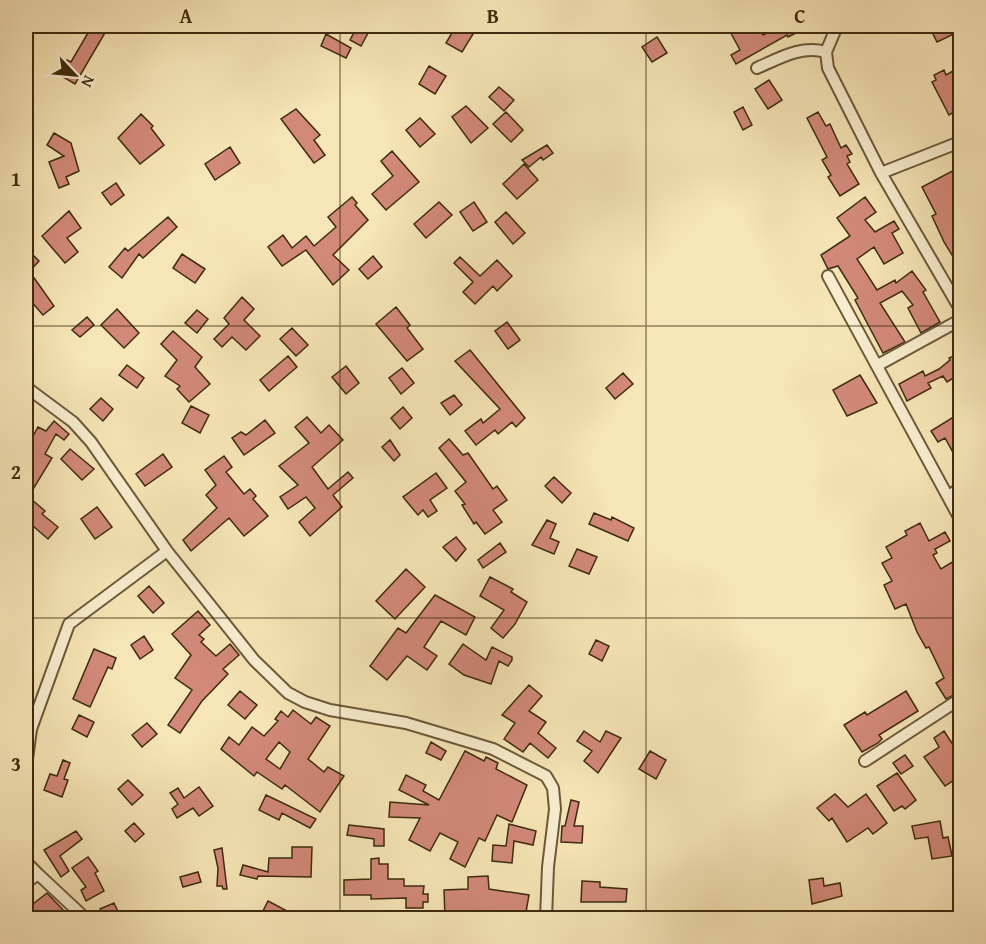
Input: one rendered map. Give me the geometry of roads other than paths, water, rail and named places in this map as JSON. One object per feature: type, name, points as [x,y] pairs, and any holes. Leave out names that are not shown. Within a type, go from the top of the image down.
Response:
[{"type":"street","points":[[837,26],[826,52],[828,68],[881,173],[960,309]]},
{"type":"street","points":[[757,68],[802,49],[812,48],[826,52]]},
{"type":"street","points":[[881,173],[960,142]]},
{"type":"street","points":[[828,276],[960,519]]},
{"type":"street","points":[[878,365],[960,320]]},
{"type":"street","points":[[26,387],[73,422],[91,442],[167,551],[254,660],[288,693],[305,702],[330,710],[406,723],[494,749],[546,776],[553,788],[555,809],[548,867],[546,918]]},
{"type":"street","points":[[949,496],[960,488]]},
{"type":"street","points":[[26,767],[31,729],[69,624],[167,551]]},
{"type":"street","points":[[865,761],[960,699]]},
{"type":"street","points":[[26,862],[85,918]]},
{"type":"street","points":[[26,884],[38,874]]}]
